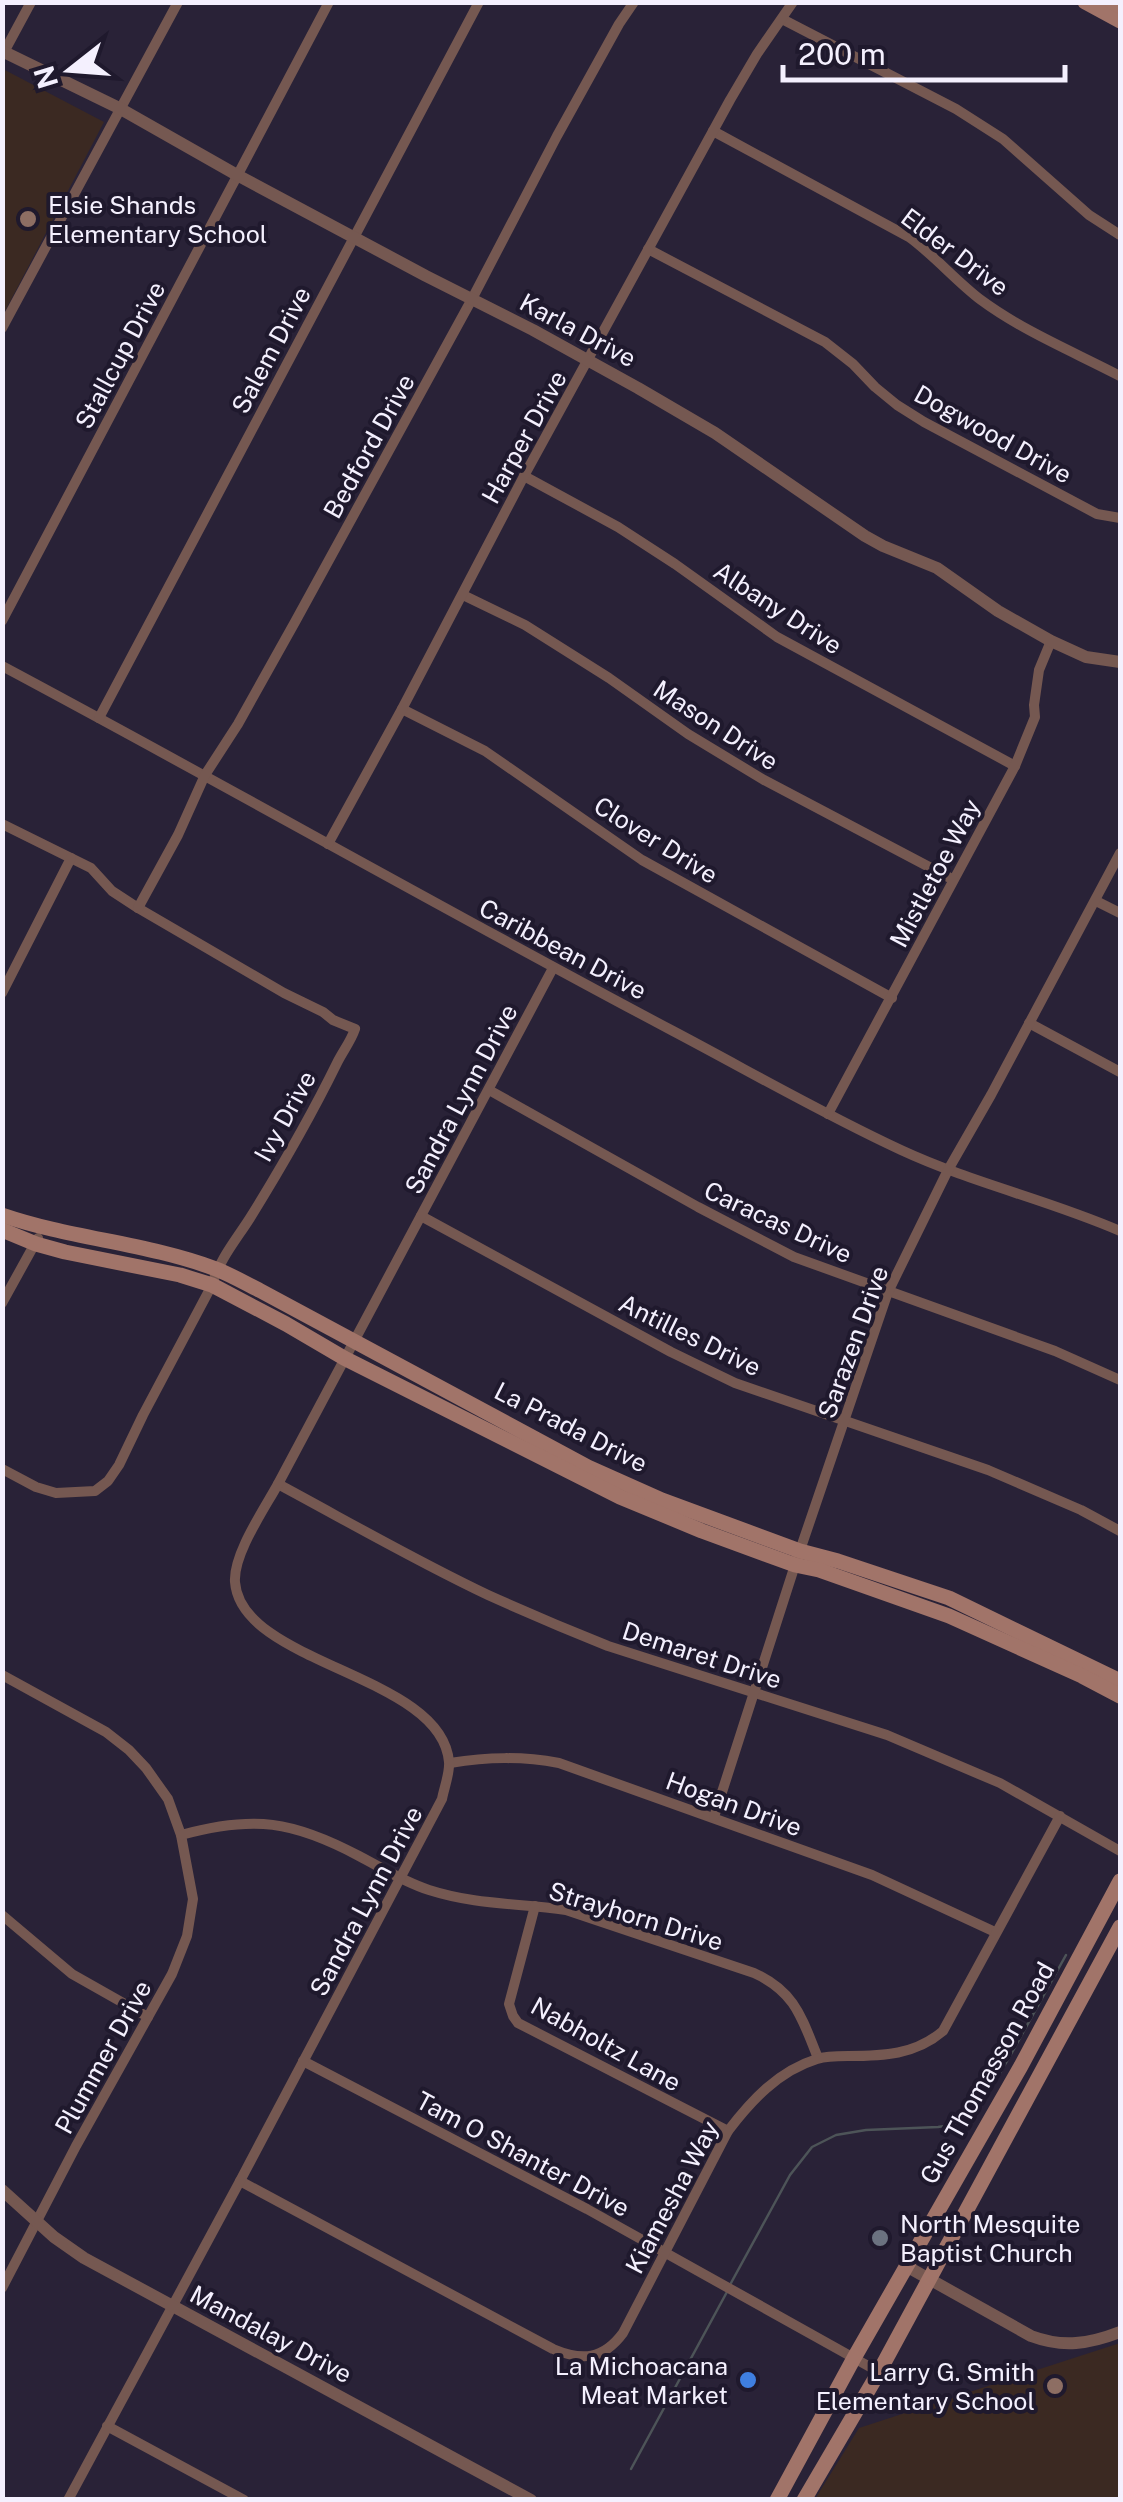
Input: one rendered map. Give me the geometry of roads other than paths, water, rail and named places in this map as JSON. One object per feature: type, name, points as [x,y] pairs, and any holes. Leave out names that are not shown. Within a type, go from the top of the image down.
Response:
[{"type":"main road","points":[[1085,2],[1120,21]]},
{"type":"main road","points":[[1112,2],[1120,6]]},
{"type":"main road","name":"La Prada Drive","points":[[2,1215],[41,1228],[146,1250],[214,1277],[354,1341],[588,1466],[662,1500],[819,1570],[1120,1681]]},
{"type":"main road","name":"La Prada Drive","points":[[2,1230],[65,1252],[214,1277],[344,1358],[620,1497],[702,1531],[798,1558]]},
{"type":"main road","points":[[140,1266],[146,1250]]},
{"type":"main road","name":"La Prada Drive","points":[[1075,1665],[1120,1696]]},
{"type":"main road","name":"Gus Thomasson Road","points":[[778,2500],[854,2358],[1038,2036],[1120,1880]]},
{"type":"main road","name":"Gus Thomasson Road","points":[[804,2500],[879,2372],[1120,1927]]},
{"type":"street","points":[[3,52],[30,2]]},
{"type":"street","points":[[2,328],[178,2]]},
{"type":"street","name":"Stallcup Drive","points":[[2,621],[329,2]]},
{"type":"street","name":"Salem Drive","points":[[98,718],[479,2]]},
{"type":"street","name":"Bedford Drive","points":[[138,908],[205,776],[276,656],[618,24],[634,2]]},
{"type":"street","name":"Harper Drive","points":[[328,844],[713,131],[757,54],[793,2]]},
{"type":"street","points":[[782,19],[956,108],[1028,160],[1089,215],[1120,235]]},
{"type":"street","name":"Karla Drive","points":[[3,52],[119,108],[588,361],[715,433],[864,536],[936,568],[1051,642],[1086,657],[1120,662]]},
{"type":"street","name":"Elder Drive","points":[[713,131],[910,236],[978,298],[1120,376]]},
{"type":"street","name":"Dogwood Drive","points":[[648,249],[825,342],[854,364],[875,387],[924,422],[1098,514],[1120,518]]},
{"type":"street","name":"Albany Drive","points":[[524,476],[618,527],[776,637],[1015,766]]},
{"type":"street","name":"Mason Drive","points":[[463,595],[525,625],[764,780],[952,880]]},
{"type":"street","name":"Mistletoe Way","points":[[828,1114],[1015,766],[1035,716],[1039,670],[1051,642]]},
{"type":"street","name":"Caribbean Drive","points":[[2,666],[828,1114],[948,1170],[1120,1231]]},
{"type":"street","name":"Clover Drive","points":[[402,709],[485,751],[642,860],[892,998]]},
{"type":"street","name":"Ivy Drive","points":[[2,824],[92,868],[112,892],[138,908],[284,993],[355,1029],[320,1098],[214,1277],[108,1481],[95,1491],[56,1494],[2,1469]]},
{"type":"street","name":"Sarazen Drive","points":[[714,1817],[888,1292],[948,1170],[1120,853]]},
{"type":"street","points":[[2,993],[70,858]]},
{"type":"street","points":[[1096,901],[1120,913]]},
{"type":"street","name":"Sandra Lynn Drive","points":[[68,2500],[442,1799],[450,1763],[439,1732],[420,1712],[258,1625],[237,1591],[236,1574],[247,1543],[553,968]]},
{"type":"street","points":[[1030,1023],[1120,1072]]},
{"type":"street","name":"Caracas Drive","points":[[489,1090],[794,1258],[1056,1352],[1120,1380]]},
{"type":"street","name":"Antilles Drive","points":[[420,1216],[735,1383],[988,1470],[1120,1531]]},
{"type":"street","points":[[2,1303],[41,1228]]},
{"type":"street","name":"Demaret Drive","points":[[278,1484],[489,1595],[608,1646],[887,1736],[1000,1782],[1120,1851]]},
{"type":"street","points":[[2,1675],[106,1732],[129,1750],[168,1800],[182,1835]]},
{"type":"street","name":"Hogan Drive","points":[[450,1763],[485,1757],[529,1757],[559,1763],[872,1875],[995,1932]]},
{"type":"street","name":"Kiamesha Way","points":[[240,2180],[536,2340],[577,2357],[598,2354],[617,2341],[728,2131],[750,2102],[779,2077],[818,2058],[903,2053],[933,2040],[943,2030],[1060,1816]]},
{"type":"street","name":"Strayhorn Drive","points":[[182,1835],[255,1822],[293,1828],[335,1843],[401,1878],[448,1896],[501,1906],[566,1910],[772,1981],[797,2006],[818,2058]]},
{"type":"street","name":"Plummer Drive","points":[[2,2288],[172,1974],[187,1936],[194,1898],[182,1835]]},
{"type":"street","name":"Nabholtz Lane","points":[[534,1906],[509,2004],[512,2016],[728,2131]]},
{"type":"street","points":[[2,1915],[72,1974],[148,2017]]},
{"type":"street","name":"Tam O Shanter Drive","points":[[303,2062],[502,2164],[879,2372]]},
{"type":"street","name":"Mandalay Drive","points":[[2,2190],[54,2238],[84,2258],[531,2500]]},
{"type":"street","points":[[906,2266],[1048,2342],[1078,2344],[1120,2332]]},
{"type":"street","points":[[107,2426],[244,2500]]},
{"type":"waterway","points":[[731,2283],[790,2175],[812,2147],[836,2135],[938,2127],[970,2118],[1010,2056],[1066,1955]]},
{"type":"waterway","points":[[631,2469],[728,2290]]},
{"type":"place","name":"Elsie Shands Elementary School","points":[[28,219]]},
{"type":"place","name":"North Mesquite Baptist Church","points":[[880,2238]]},
{"type":"place","name":"La Michoacana Meat Market","points":[[748,2380]]},
{"type":"place","name":"Larry G. Smith Elementary School","points":[[1055,2386]]}]
